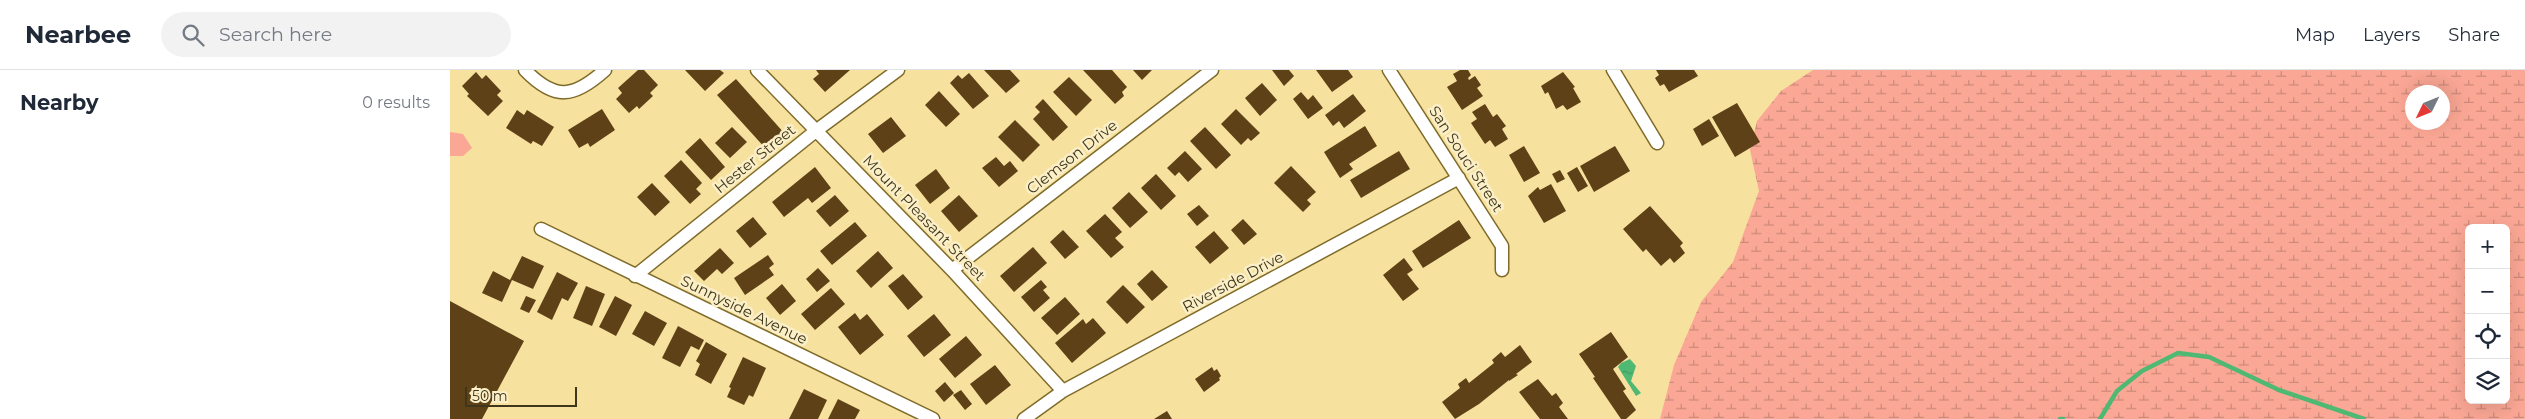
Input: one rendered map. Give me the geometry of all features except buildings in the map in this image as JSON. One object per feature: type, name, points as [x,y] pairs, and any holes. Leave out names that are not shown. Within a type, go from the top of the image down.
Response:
[{"type":"street","points":[[525,70],[543,88],[562,93],[582,89],[605,70]]},
{"type":"street","name":"Mount Pleasant Street","points":[[757,70],[952,270],[1063,392]]},
{"type":"street","name":"Hester Street","points":[[635,276],[817,130],[898,70]]},
{"type":"street","name":"Clemson Drive","points":[[952,270],[1212,70]]},
{"type":"street","name":"San Souci Street","points":[[1389,70],[1502,246],[1502,270]]},
{"type":"street","points":[[1613,70],[1657,143]]},
{"type":"street","name":"Riverside Drive","points":[[1024,419],[1063,392],[1459,178]]},
{"type":"street","name":"Sunnyside Avenue","points":[[541,230],[933,419]]},
{"type":"green space","points":[[1813,70],[2525,70],[2525,419],[1660,419],[1674,365],[1701,302],[1733,262],[1759,191],[1750,150],[1757,121],[1781,91]]},
{"type":"green space","points":[[450,132],[463,134],[472,148],[463,156],[450,156]]},
{"type":"water","points":[[1630,359],[1636,366],[1631,381],[1641,393],[1636,396],[1618,367],[1621,363]]},
{"type":"waterway","points":[[2100,419],[2117,391],[2142,371],[2178,353],[2209,357],[2279,390],[2364,419]]}]
